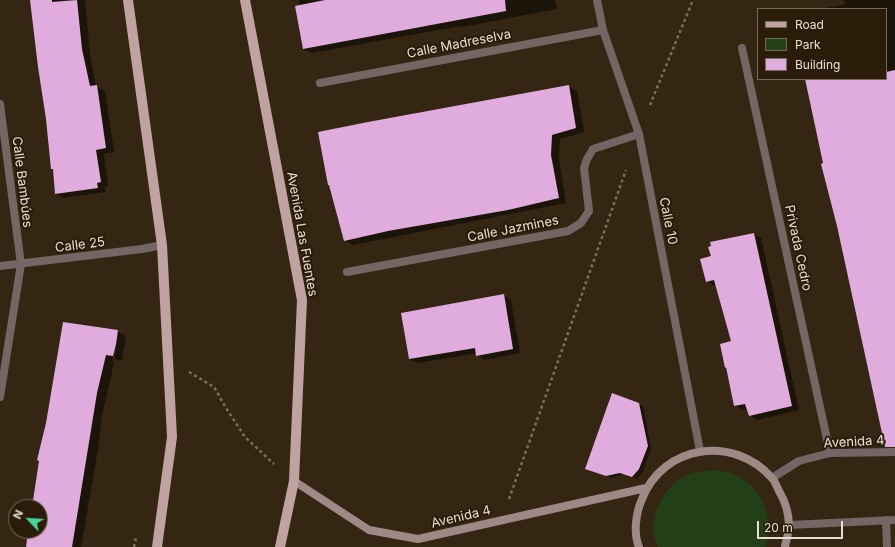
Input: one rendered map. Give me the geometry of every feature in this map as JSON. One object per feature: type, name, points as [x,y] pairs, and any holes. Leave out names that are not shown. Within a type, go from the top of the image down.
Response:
[{"type":"main road","points":[[128,0],[162,245],[172,437],[158,547]]},
{"type":"main road","name":"Avenida Las Fuentes","points":[[244,0],[302,300],[294,481],[280,547]]},
{"type":"main road","points":[[639,547],[636,525],[639,506],[646,488],[660,471],[679,458],[700,451],[727,451],[752,461],[772,478],[784,500],[789,525],[785,547]]},
{"type":"main road","name":"Avenida 4","points":[[294,481],[369,530],[418,539],[646,488]]},
{"type":"street","name":"Calle 10","points":[[597,0],[603,30],[639,134],[700,451]]},
{"type":"street","name":"Calle Madreselva","points":[[320,83],[603,30]]},
{"type":"street","name":"Privada Cedro","points":[[742,48],[830,453]]},
{"type":"street","name":"Calle Bambúes","points":[[0,104],[21,264],[0,397]]},
{"type":"street","name":"Calle Jazmines","points":[[347,272],[568,231],[581,223],[589,211],[584,168],[593,149],[639,134]]},
{"type":"street","name":"Calle 25","points":[[0,266],[142,249],[162,245]]},
{"type":"street","name":"Avenida 4","points":[[772,478],[799,461],[830,453],[895,452]]},
{"type":"street","points":[[886,520],[887,547]]},
{"type":"street","points":[[789,525],[895,520]]},
{"type":"path","points":[[501,520],[639,134],[693,0]]},
{"type":"path","points":[[168,360],[214,387],[226,408],[246,437],[294,481]]},
{"type":"path","points":[[134,547],[138,533]]},
{"type":"green space","points":[[718,470],[736,475],[753,488],[760,496],[767,515],[768,536],[765,547],[658,547],[655,538],[654,518],[661,500],[667,491],[673,484],[685,476],[699,472]]},
{"type":"building","points":[[30,0],[52,0],[52,2],[77,0],[82,49],[90,86],[97,85],[106,148],[96,150],[101,182],[97,183],[98,188],[55,194],[53,169],[51,169],[46,119]]},
{"type":"building","points":[[325,0],[505,0],[506,11],[303,49],[295,6]]},
{"type":"building","points":[[895,70],[895,447],[885,447],[837,226],[821,164],[823,163],[805,80],[887,80],[887,72]]},
{"type":"building","points":[[569,85],[576,128],[552,135],[551,155],[559,198],[508,210],[388,231],[344,241],[328,185],[318,132]]},
{"type":"building","points":[[754,233],[792,406],[749,416],[745,404],[734,406],[720,344],[731,341],[714,280],[706,282],[700,259],[711,256],[708,247],[711,246],[710,242]]},
{"type":"building","points":[[504,294],[513,349],[476,356],[475,348],[409,359],[401,313]]},
{"type":"building","points":[[63,322],[118,330],[113,356],[106,355],[97,393],[72,547],[26,547],[27,539],[48,539],[48,499],[33,499],[39,461],[37,460],[46,423]]},
{"type":"building","points":[[612,393],[639,403],[648,446],[639,469],[632,477],[620,473],[606,476],[585,469]]}]
